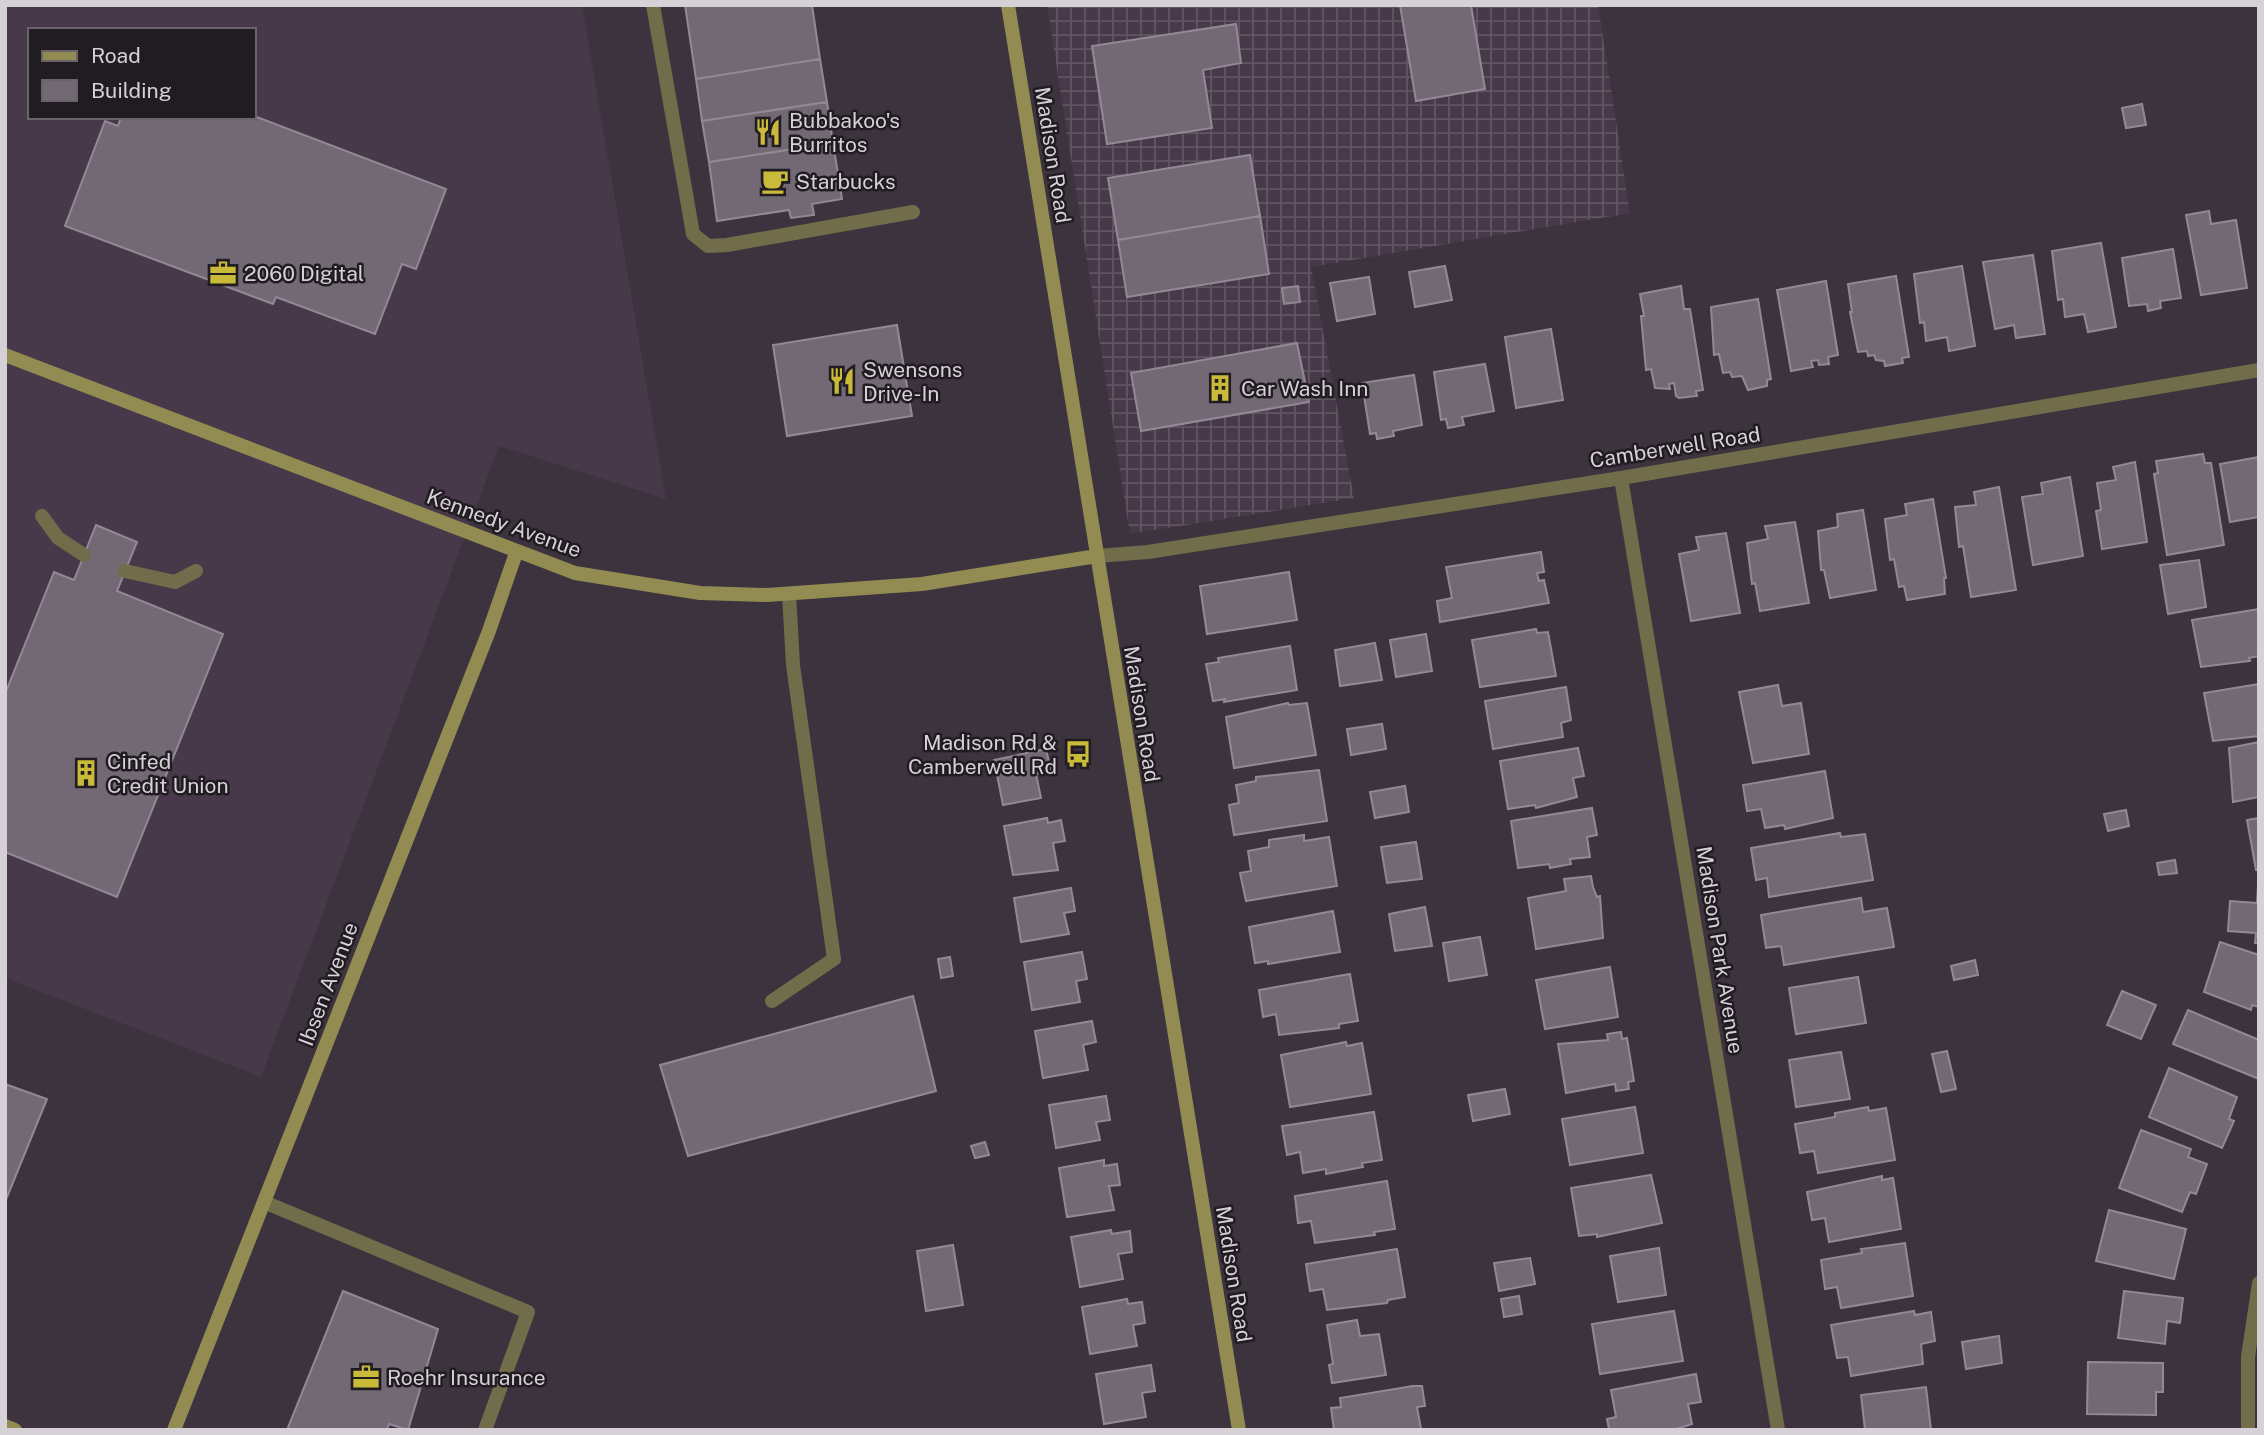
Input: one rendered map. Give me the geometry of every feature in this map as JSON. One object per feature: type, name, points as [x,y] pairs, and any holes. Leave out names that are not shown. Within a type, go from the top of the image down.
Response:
[{"type":"street","points":[[653,5],[693,234],[708,246],[727,245],[913,212]]},
{"type":"street","name":"Madison Road","points":[[1008,5],[1238,1430]]},
{"type":"street","name":"Kennedy Avenue","points":[[5,355],[575,573],[700,593],[789,594],[922,584],[1097,556]]},
{"type":"street","name":"Camberwell Road","points":[[1097,556],[1148,552],[1621,478],[2259,370]]},
{"type":"street","name":"Madison Park Avenue","points":[[1621,478],[1778,1430]]},
{"type":"street","points":[[42,516],[58,538],[84,555]]},
{"type":"street","name":"Ibsen Avenue","points":[[174,1430],[484,643],[516,552]]},
{"type":"street","points":[[125,571],[175,582],[196,571]]},
{"type":"street","points":[[772,1001],[834,959],[793,665],[789,594]]},
{"type":"street","points":[[264,1202],[528,1311],[485,1430]]},
{"type":"street","points":[[2248,1430],[2248,1357],[2259,1283]]},
{"type":"street","points":[[5,1426],[15,1430]]},
{"type":"shaded area","points":[[5,5],[582,5],[666,499],[499,446],[261,1077],[5,978]]},
{"type":"shaded area","points":[[1047,5],[1598,5],[1630,213],[1311,267],[1354,498],[1130,534]]},
{"type":"building","points":[[685,5],[812,5],[820,59],[696,79]]},
{"type":"building","points":[[1400,5],[1471,5],[1485,89],[1416,101]]},
{"type":"building","points":[[1236,24],[1241,63],[1203,70],[1212,128],[1107,144],[1092,46]]},
{"type":"building","points":[[820,59],[827,102],[702,121],[696,79]]},
{"type":"building","name":"Bubbakoo's Burritos","points":[[827,102],[833,143],[709,162],[702,121]]},
{"type":"building","points":[[2142,104],[2146,125],[2126,128],[2122,108]]},
{"type":"building","points":[[256,117],[446,189],[416,269],[402,264],[375,334],[276,297],[273,304],[65,226],[105,121],[118,126],[120,119],[256,119]]},
{"type":"building","name":"Starbucks","points":[[833,143],[842,199],[812,204],[814,215],[791,218],[789,210],[717,221],[709,162]]},
{"type":"building","points":[[1250,155],[1260,216],[1118,240],[1108,178]]},
{"type":"building","points":[[2209,211],[2211,224],[2236,220],[2247,288],[2201,295],[2186,215]]},
{"type":"building","points":[[1260,216],[1269,274],[1127,297],[1118,240]]},
{"type":"building","points":[[2101,243],[2116,327],[2088,332],[2084,314],[2065,317],[2063,299],[2058,300],[2052,251]]},
{"type":"building","points":[[2173,249],[2181,298],[2160,301],[2161,308],[2148,311],[2147,304],[2129,306],[2122,258]]},
{"type":"building","points":[[2033,255],[2045,334],[2016,338],[2014,325],[1995,329],[1983,262]]},
{"type":"building","points":[[1445,266],[1452,300],[1415,307],[1409,272]]},
{"type":"building","points":[[1962,266],[1975,346],[1949,351],[1947,337],[1926,341],[1924,322],[1920,323],[1914,274]]},
{"type":"building","points":[[1896,276],[1909,357],[1902,358],[1903,363],[1885,366],[1884,361],[1876,360],[1874,355],[1868,356],[1867,351],[1858,352],[1848,284]]},
{"type":"building","points":[[1369,277],[1375,314],[1337,321],[1330,283]]},
{"type":"building","points":[[1826,281],[1838,355],[1828,357],[1829,364],[1819,365],[1818,360],[1811,361],[1813,367],[1791,371],[1777,290]]},
{"type":"building","points":[[1298,286],[1300,302],[1284,304],[1282,288]]},
{"type":"building","points":[[1681,286],[1684,309],[1690,309],[1703,390],[1696,391],[1697,396],[1679,398],[1676,396],[1674,383],[1669,384],[1670,389],[1655,388],[1651,369],[1646,370],[1641,316],[1644,316],[1640,294]]},
{"type":"building","points":[[1758,299],[1771,379],[1767,380],[1767,386],[1748,390],[1742,376],[1732,377],[1730,372],[1723,373],[1719,354],[1714,355],[1711,307]]},
{"type":"building","name":"Swensons Drive-In","points":[[897,325],[912,416],[787,436],[773,345]]},
{"type":"building","points":[[1551,329],[1563,400],[1516,408],[1505,337]]},
{"type":"building","name":"Car Wash Inn","points":[[1297,343],[1309,402],[1141,431],[1131,373]]},
{"type":"building","points":[[1485,364],[1494,411],[1462,417],[1464,425],[1448,428],[1446,419],[1441,420],[1434,372]]},
{"type":"building","points":[[1414,375],[1422,425],[1393,431],[1394,436],[1377,439],[1376,433],[1370,434],[1362,383]]},
{"type":"building","points":[[2203,454],[2205,463],[2211,463],[2224,545],[2167,555],[2154,474],[2158,473],[2156,461]]},
{"type":"building","points":[[2259,457],[2259,517],[2230,522],[2220,464]]},
{"type":"building","points":[[2135,462],[2147,542],[2102,549],[2096,511],[2101,510],[2097,483],[2116,480],[2113,467]]},
{"type":"building","points":[[2070,477],[2083,556],[2033,565],[2022,497],[2043,494],[2041,483]]},
{"type":"building","points":[[1999,487],[2016,590],[1971,597],[1963,546],[1959,547],[1955,507],[1976,505],[1974,492]]},
{"type":"building","points":[[1933,499],[1946,578],[1945,594],[1907,600],[1904,586],[1899,587],[1894,559],[1890,560],[1885,519],[1907,515],[1905,504]]},
{"type":"building","points":[[1863,510],[1876,590],[1830,598],[1824,570],[1821,570],[1818,531],[1838,527],[1837,514]]},
{"type":"building","points":[[1795,522],[1809,603],[1760,611],[1755,583],[1752,584],[1747,543],[1768,539],[1765,526]]},
{"type":"building","name":"Cinfed Credit Union","points":[[96,525],[137,542],[117,591],[223,634],[117,897],[5,852],[5,694],[54,572],[74,580]]},
{"type":"building","points":[[1726,533],[1740,613],[1691,621],[1679,554],[1699,550],[1696,537]]},
{"type":"building","points":[[1541,552],[1544,572],[1537,573],[1539,581],[1544,580],[1549,603],[1440,622],[1437,601],[1452,598],[1446,567]]},
{"type":"building","points":[[2199,560],[2206,607],[2168,614],[2160,565]]},
{"type":"building","points":[[1289,572],[1297,620],[1207,634],[1200,586]]},
{"type":"building","points":[[2259,609],[2259,656],[2249,658],[2250,661],[2201,667],[2192,620]]},
{"type":"building","points":[[1536,629],[1537,633],[1548,632],[1556,676],[1480,687],[1472,640]]},
{"type":"building","points":[[1426,634],[1432,671],[1396,677],[1390,640]]},
{"type":"building","points":[[1375,643],[1382,680],[1340,686],[1335,650]]},
{"type":"building","points":[[1290,646],[1297,690],[1224,702],[1225,699],[1213,701],[1206,664],[1219,662],[1218,658]]},
{"type":"building","points":[[2259,684],[2259,736],[2213,741],[2204,693]]},
{"type":"building","points":[[1778,685],[1782,706],[1801,703],[1809,754],[1753,763],[1739,692]]},
{"type":"building","points":[[1566,687],[1571,720],[1561,723],[1563,737],[1493,749],[1485,701]]},
{"type":"building","points":[[1288,703],[1307,703],[1316,755],[1234,768],[1226,717]]},
{"type":"building","points":[[1382,724],[1386,749],[1351,755],[1347,729]]},
{"type":"building","points":[[2259,742],[2259,797],[2233,802],[2229,748]]},
{"type":"building","points":[[1578,748],[1584,776],[1573,778],[1577,797],[1536,808],[1535,805],[1508,809],[1500,761]]},
{"type":"building","points":[[1046,749],[1051,771],[1036,774],[1041,798],[1003,805],[994,760]]},
{"type":"building","points":[[1319,770],[1327,821],[1234,835],[1229,805],[1239,803],[1236,785],[1256,781],[1256,777]]},
{"type":"building","points":[[1825,771],[1833,818],[1785,829],[1784,825],[1765,828],[1761,809],[1747,811],[1743,785]]},
{"type":"building","points":[[1405,786],[1409,812],[1375,818],[1370,792]]},
{"type":"building","points":[[1592,808],[1597,835],[1587,837],[1590,857],[1570,859],[1571,864],[1550,868],[1549,864],[1518,868],[1511,821]]},
{"type":"building","points":[[2126,810],[2129,826],[2108,831],[2104,814]]},
{"type":"building","points":[[1047,818],[1048,823],[1061,820],[1065,841],[1053,843],[1058,870],[1013,875],[1004,826]]},
{"type":"building","points":[[2259,818],[2259,870],[2256,870],[2247,820]]},
{"type":"building","points":[[1840,833],[1841,837],[1865,834],[1873,880],[1769,897],[1767,878],[1756,880],[1751,848]]},
{"type":"building","points":[[1304,835],[1304,841],[1329,837],[1337,886],[1246,901],[1240,873],[1251,871],[1248,851],[1269,847],[1269,840]]},
{"type":"building","points":[[1416,842],[1422,879],[1387,883],[1381,847]]},
{"type":"building","points":[[2175,860],[2177,873],[2159,875],[2157,863]]},
{"type":"building","points":[[1591,876],[1597,897],[1600,896],[1603,938],[1536,949],[1528,898],[1566,891],[1564,879]]},
{"type":"building","points":[[2258,885],[2259,943],[2255,943],[2256,933],[2228,931],[2230,901],[2257,903]]},
{"type":"building","points":[[1071,888],[1075,911],[1064,913],[1069,934],[1021,942],[1014,898]]},
{"type":"building","points":[[1861,898],[1863,912],[1887,908],[1894,947],[1784,965],[1781,946],[1766,948],[1761,915]]},
{"type":"building","points":[[1425,907],[1432,946],[1395,951],[1389,914]]},
{"type":"building","points":[[1333,911],[1340,952],[1268,964],[1268,961],[1255,963],[1249,927]]},
{"type":"building","points":[[1480,937],[1487,975],[1449,981],[1443,943]]},
{"type":"building","points":[[2220,942],[2259,955],[2259,1007],[2252,1005],[2251,1010],[2204,992]]},
{"type":"building","points":[[1082,952],[1087,979],[1076,981],[1080,1002],[1032,1010],[1024,962]]},
{"type":"building","points":[[950,957],[953,976],[941,978],[938,959]]},
{"type":"building","points":[[1975,960],[1978,975],[1954,980],[1951,966]]},
{"type":"building","points":[[1610,967],[1618,1017],[1545,1029],[1536,980]]},
{"type":"building","points":[[1350,974],[1358,1021],[1339,1024],[1339,1028],[1279,1035],[1276,1014],[1263,1017],[1259,990]]},
{"type":"building","points":[[1858,977],[1866,1023],[1796,1034],[1789,988]]},
{"type":"building","points":[[2122,991],[2156,1005],[2141,1039],[2107,1025]]},
{"type":"building","points":[[913,996],[936,1091],[688,1156],[660,1065]]},
{"type":"building","points":[[2188,1010],[2259,1040],[2259,1079],[2173,1044]]},
{"type":"building","points":[[1092,1021],[1096,1042],[1083,1045],[1088,1070],[1043,1078],[1035,1031]]},
{"type":"building","points":[[1621,1032],[1622,1039],[1627,1038],[1634,1081],[1628,1082],[1629,1089],[1616,1091],[1615,1084],[1566,1093],[1558,1044],[1608,1040],[1607,1034]]},
{"type":"building","points":[[1346,1042],[1347,1046],[1362,1043],[1371,1094],[1290,1107],[1281,1055]]},
{"type":"building","points":[[1947,1051],[1956,1089],[1941,1092],[1932,1054]]},
{"type":"building","points":[[1841,1052],[1850,1099],[1796,1107],[1789,1060]]},
{"type":"building","points":[[2169,1068],[2237,1097],[2229,1119],[2234,1121],[2222,1148],[2149,1117]]},
{"type":"building","points":[[5,1084],[47,1099],[5,1202]]},
{"type":"building","points":[[1505,1089],[1510,1114],[1473,1121],[1468,1095]]},
{"type":"building","points":[[1106,1096],[1110,1120],[1096,1122],[1100,1140],[1056,1148],[1049,1105]]},
{"type":"building","points":[[1635,1107],[1643,1153],[1570,1165],[1562,1119]]},
{"type":"building","points":[[1868,1107],[1869,1111],[1886,1108],[1895,1160],[1818,1173],[1814,1151],[1800,1153],[1795,1124],[1835,1117],[1835,1113]]},
{"type":"building","points":[[1374,1112],[1382,1160],[1362,1163],[1363,1167],[1326,1174],[1326,1169],[1303,1173],[1300,1152],[1287,1155],[1282,1126]]},
{"type":"building","points":[[2141,1130],[2191,1149],[2188,1157],[2207,1164],[2196,1194],[2190,1192],[2182,1212],[2119,1188]]},
{"type":"building","points":[[985,1142],[989,1155],[975,1158],[971,1146]]},
{"type":"building","points":[[1104,1160],[1104,1166],[1117,1164],[1120,1185],[1109,1186],[1114,1210],[1067,1217],[1059,1168]]},
{"type":"building","points":[[1651,1175],[1662,1223],[1597,1237],[1597,1234],[1579,1236],[1571,1188]]},
{"type":"building","points":[[1882,1176],[1882,1180],[1893,1178],[1901,1229],[1829,1242],[1825,1218],[1812,1220],[1807,1192]]},
{"type":"building","points":[[1387,1181],[1395,1229],[1374,1232],[1375,1235],[1315,1243],[1311,1221],[1298,1223],[1295,1196]]},
{"type":"building","points":[[2109,1210],[2186,1229],[2174,1279],[2096,1261]]},
{"type":"building","points":[[1111,1230],[1112,1234],[1130,1231],[1132,1252],[1118,1254],[1123,1279],[1080,1287],[1071,1237]]},
{"type":"building","points":[[1905,1243],[1913,1296],[1841,1308],[1837,1287],[1825,1289],[1821,1260],[1862,1253],[1861,1249]]},
{"type":"building","points":[[953,1245],[963,1305],[926,1311],[917,1251]]},
{"type":"building","points":[[1659,1248],[1666,1295],[1618,1302],[1610,1256]]},
{"type":"building","points":[[1397,1249],[1405,1297],[1388,1300],[1387,1303],[1327,1310],[1323,1289],[1310,1291],[1306,1264]]},
{"type":"building","points":[[1530,1258],[1535,1284],[1499,1291],[1494,1263]]},
{"type":"building","name":"Roehr Insurance","points":[[343,1291],[438,1329],[408,1430],[389,1424],[387,1430],[287,1430]]},
{"type":"building","points":[[2124,1291],[2183,1298],[2180,1323],[2167,1321],[2165,1344],[2118,1338]]},
{"type":"building","points":[[1519,1296],[1522,1314],[1504,1317],[1501,1299]]},
{"type":"building","points":[[1127,1299],[1128,1304],[1142,1302],[1145,1323],[1133,1325],[1137,1346],[1090,1354],[1082,1307]]},
{"type":"building","points":[[1674,1311],[1683,1361],[1600,1374],[1592,1324]]},
{"type":"building","points":[[1914,1311],[1915,1315],[1931,1312],[1935,1341],[1921,1344],[1923,1364],[1851,1376],[1848,1357],[1837,1358],[1831,1325]]},
{"type":"building","points":[[1357,1320],[1360,1336],[1379,1334],[1386,1375],[1332,1383],[1329,1365],[1333,1364],[1327,1325]]},
{"type":"building","points":[[1999,1336],[2002,1363],[1966,1369],[1962,1342]]},
{"type":"building","points":[[2088,1362],[2163,1363],[2163,1392],[2156,1392],[2156,1415],[2087,1414]]},
{"type":"building","points":[[1151,1365],[1155,1391],[1142,1393],[1146,1417],[1104,1424],[1096,1374]]},
{"type":"building","points":[[1696,1374],[1701,1402],[1688,1404],[1692,1424],[1673,1430],[1609,1429],[1607,1419],[1616,1417],[1611,1390]]},
{"type":"building","points":[[1422,1386],[1425,1406],[1417,1407],[1421,1429],[1334,1430],[1331,1408],[1341,1407],[1340,1398]]},
{"type":"building","points":[[1926,1387],[1931,1430],[1865,1430],[1861,1395]]},
{"type":"place","name":"Bubbakoo's Burritos","points":[[768,132]]},
{"type":"place","name":"Starbucks","points":[[775,181]]},
{"type":"place","name":"2060 Digital","points":[[223,273]]},
{"type":"place","name":"Swensons Drive-In","points":[[842,381]]},
{"type":"place","name":"Car Wash Inn","points":[[1220,388]]},
{"type":"place","name":"Madison Rd & Camberwell Rd","points":[[1078,754]]},
{"type":"place","name":"Cinfed Credit Union","points":[[86,773]]},
{"type":"place","name":"Roehr Insurance","points":[[366,1377]]}]
